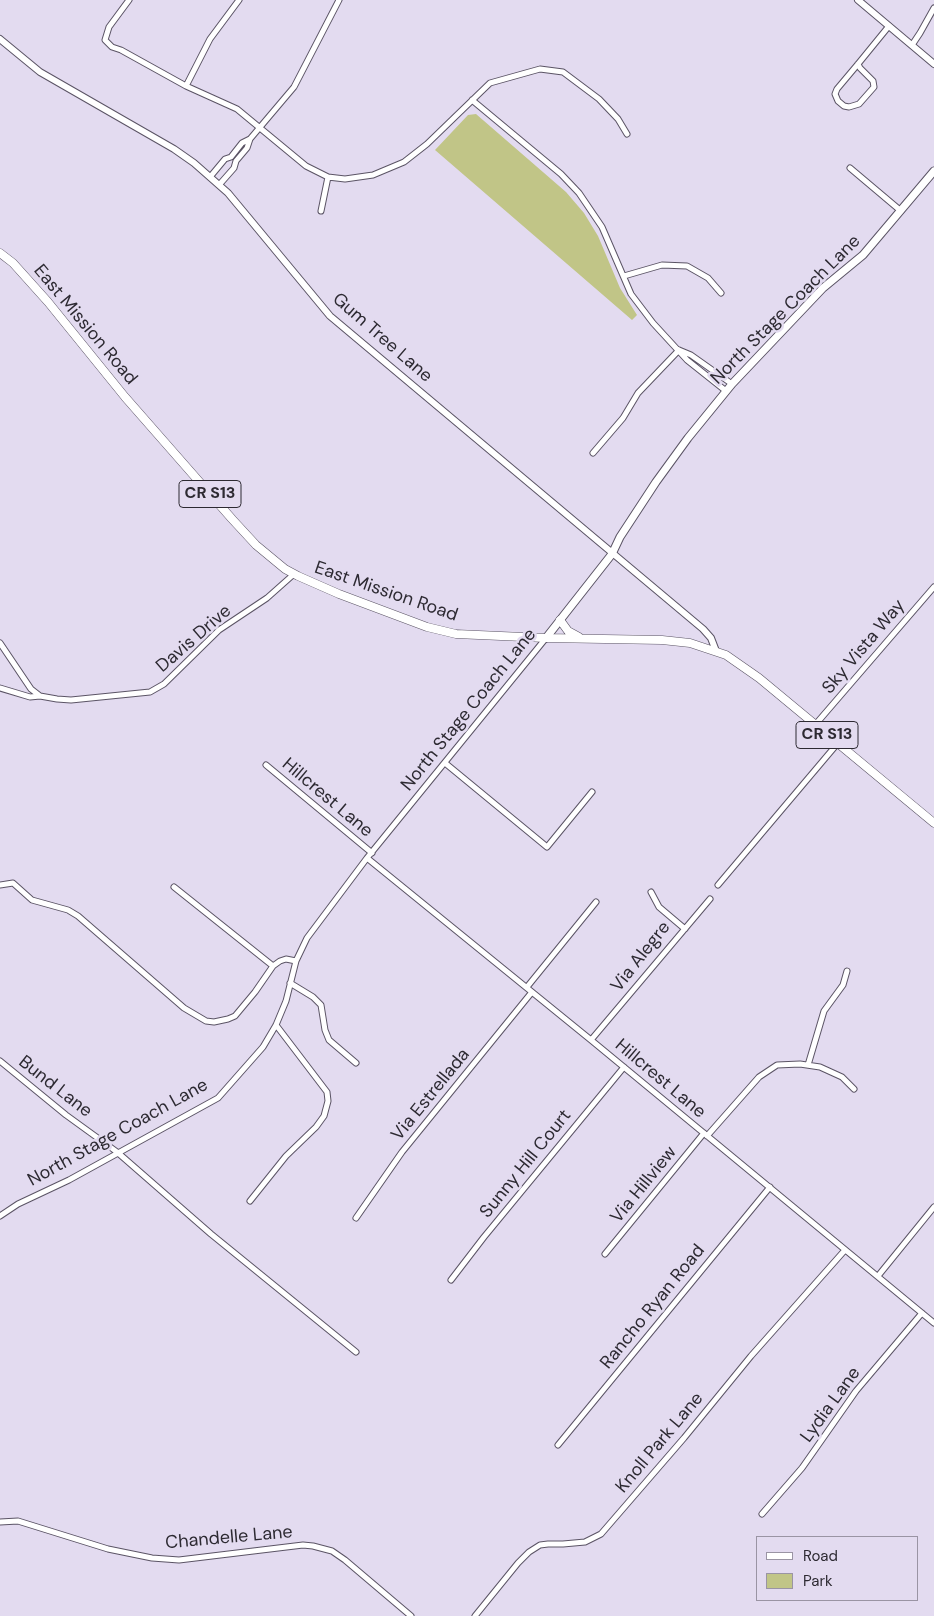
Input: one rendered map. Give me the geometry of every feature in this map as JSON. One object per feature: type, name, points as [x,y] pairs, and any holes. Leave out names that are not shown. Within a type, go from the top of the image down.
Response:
[{"type":"main road","name":"North Stage Coach Lane","points":[[546,638],[612,554],[620,537],[656,482],[726,391],[823,288],[863,255],[934,171]]},
{"type":"main road","name":"East Mission Road","points":[[0,253],[13,264],[42,296],[126,397],[232,519],[271,559],[294,574],[338,594],[427,627],[456,634],[662,640],[690,643],[726,655],[759,678],[934,823]]},
{"type":"main road","points":[[560,620],[568,631],[581,638]]},
{"type":"street","points":[[130,0],[109,27],[104,40],[112,47],[121,50],[186,86],[237,109],[260,126],[306,166],[328,177],[345,179],[373,175],[404,162],[428,144],[490,83],[540,70],[563,72],[599,99],[618,119],[627,134]]},
{"type":"street","points":[[186,86],[210,39],[239,0]]},
{"type":"street","points":[[219,185],[234,168],[236,161],[247,148],[250,139],[294,87],[340,0]]},
{"type":"street","points":[[858,0],[934,64]]},
{"type":"street","points":[[912,45],[934,8]]},
{"type":"street","points":[[858,64],[874,81],[874,87],[859,104],[849,107],[844,106],[835,94],[837,89],[889,26]]},
{"type":"street","name":"Gum Tree Lane","points":[[0,38],[40,72],[174,148],[210,177],[228,193],[330,316],[612,554],[703,628],[711,638],[716,652]]},
{"type":"street","points":[[472,100],[561,174],[579,193],[602,226],[631,294],[653,324],[687,360],[726,391]]},
{"type":"street","points":[[210,177],[225,159],[231,157],[242,143],[250,139]]},
{"type":"street","points":[[850,168],[901,211]]},
{"type":"street","points":[[321,211],[328,177]]},
{"type":"street","points":[[624,276],[662,265],[687,266],[708,278],[721,293]]},
{"type":"street","points":[[679,350],[691,355],[732,384]]},
{"type":"street","points":[[593,453],[623,418],[638,393],[679,350]]},
{"type":"street","name":"Davis Drive","points":[[0,688],[30,697],[40,696],[71,700],[150,692],[164,684],[219,630],[267,598],[294,574]]},
{"type":"street","name":"Sky Vista Way","points":[[815,725],[934,587]]},
{"type":"street","name":"North Stage Coach Lane","points":[[0,1216],[18,1204],[69,1180],[218,1098],[263,1047],[276,1025],[286,1001],[296,961],[307,938],[367,858],[546,638]]},
{"type":"street","points":[[0,643],[31,689],[40,696]]},
{"type":"street","points":[[718,886],[746,850],[838,743]]},
{"type":"street","points":[[445,763],[547,847],[592,792]]},
{"type":"street","name":"Hillcrest Lane","points":[[266,765],[372,853]]},
{"type":"street","name":"Hillcrest Lane","points":[[367,858],[934,1323]]},
{"type":"street","points":[[0,885],[13,883],[32,900],[68,910],[78,916],[184,1008],[206,1021],[214,1022],[235,1016],[273,966],[286,959],[296,961]]},
{"type":"street","points":[[174,888],[273,966]]},
{"type":"street","name":"Via Alegre","points":[[591,1040],[685,929],[659,907],[651,892]]},
{"type":"street","points":[[685,929],[710,899]]},
{"type":"street","points":[[526,987],[596,902]]},
{"type":"street","points":[[808,1065],[824,1011],[843,985],[847,971]]},
{"type":"street","points":[[290,983],[307,993],[321,1005],[325,1030],[329,1040],[356,1063]]},
{"type":"street","name":"Via Estrellada","points":[[356,1218],[402,1152],[532,992]]},
{"type":"street","points":[[250,1201],[286,1156],[316,1127],[324,1116],[328,1101],[327,1092],[276,1025]]},
{"type":"street","name":"Bund Lane","points":[[0,1061],[66,1115],[117,1152],[217,1239],[356,1352]]},
{"type":"street","name":"Via Hillview","points":[[605,1254],[705,1134],[759,1077],[777,1065],[800,1064],[820,1067],[842,1077],[854,1088]]},
{"type":"street","name":"Sunny Hill Court","points":[[451,1280],[624,1067]]},
{"type":"street","name":"Rancho Ryan Road","points":[[558,1445],[770,1187]]},
{"type":"street","points":[[878,1276],[934,1207]]},
{"type":"street","name":"Knoll Park Lane","points":[[475,1616],[529,1552],[540,1545],[585,1542],[601,1534],[684,1438],[751,1356],[845,1250]]},
{"type":"street","name":"Lydia Lane","points":[[762,1514],[802,1468],[856,1391],[922,1313]]},
{"type":"street","name":"Chandelle Lane","points":[[0,1522],[18,1521],[108,1549],[179,1560],[313,1546],[332,1551],[345,1560],[411,1616]]},
{"type":"green space","points":[[476,114],[566,192],[584,213],[598,236],[620,288],[637,315],[632,320],[435,150],[468,115]]}]
